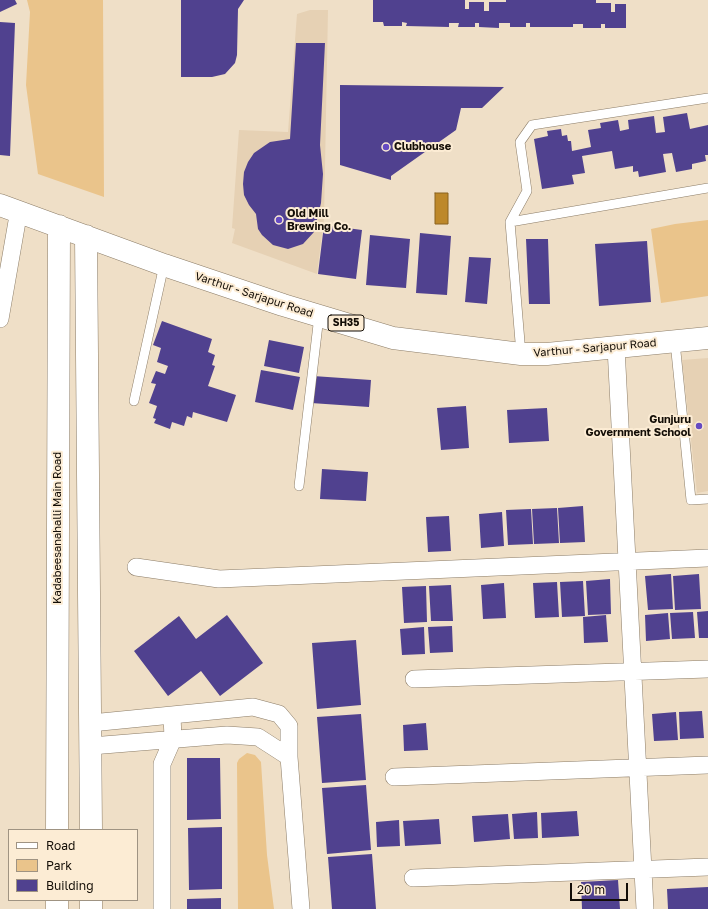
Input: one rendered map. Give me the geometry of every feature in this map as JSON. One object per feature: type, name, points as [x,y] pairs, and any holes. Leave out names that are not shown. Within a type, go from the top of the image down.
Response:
[{"type":"main road","name":"Varthur - Sarjapur Road","points":[[10,208],[164,265],[283,305],[393,338],[521,354],[547,354],[708,338]]},
{"type":"main road","name":"Kadabeesanahalli Main Road","points":[[57,829],[59,226]]},
{"type":"main road","points":[[86,236],[91,829]]},
{"type":"street","points":[[0,319],[10,208]]},
{"type":"street","points":[[616,347],[645,909]]},
{"type":"street","points":[[136,567],[219,579],[708,558]]},
{"type":"street","points":[[414,679],[633,673],[708,669]]},
{"type":"street","points":[[91,723],[253,707],[279,714],[289,726],[289,757],[301,909]]},
{"type":"street","points":[[162,909],[162,764],[173,739],[172,715]]},
{"type":"street","points":[[91,746],[227,735],[258,737],[289,757]]},
{"type":"street","points":[[394,777],[708,765]]},
{"type":"street","points":[[413,878],[708,867]]},
{"type":"lane","points":[[521,354],[510,222],[528,191],[520,142],[532,125],[708,98]]},
{"type":"lane","points":[[510,222],[708,188]]},
{"type":"lane","points":[[134,401],[164,265]]},
{"type":"lane","points":[[299,486],[319,316]]},
{"type":"lane","points":[[675,342],[691,500],[708,499]]},
{"type":"shaded area","points":[[310,10],[328,10],[324,219],[317,274],[232,243],[235,229],[232,228],[239,130],[288,132],[297,14]]},
{"type":"shaded area","points":[[435,193],[448,193],[448,224],[435,224]]},
{"type":"shaded area","name":"Gunjuru Government School","points":[[708,358],[708,491],[697,493],[682,360]]},
{"type":"green space","points":[[27,0],[103,0],[104,197],[38,174],[26,85],[30,12]]},
{"type":"green space","points":[[708,220],[708,296],[661,303],[651,229]]},
{"type":"green space","points":[[247,753],[255,755],[261,762],[267,855],[274,909],[238,909],[237,763],[239,759]]},
{"type":"building","points":[[0,0],[15,0],[17,4],[0,12]]},
{"type":"building","points":[[181,0],[244,0],[238,9],[237,55],[235,63],[225,74],[212,77],[181,77]]},
{"type":"building","points":[[373,0],[465,0],[465,9],[469,9],[469,2],[484,2],[484,11],[489,11],[489,2],[506,2],[506,0],[596,0],[596,3],[611,3],[611,12],[615,12],[615,4],[626,4],[626,28],[605,28],[605,24],[601,24],[601,28],[583,28],[583,24],[573,24],[573,27],[530,27],[530,23],[526,23],[526,27],[510,27],[510,23],[499,23],[499,28],[479,27],[479,23],[475,23],[475,27],[458,27],[459,23],[449,23],[449,27],[406,26],[407,23],[402,22],[402,26],[384,26],[383,22],[373,22]]},
{"type":"building","points":[[0,22],[15,23],[10,156],[0,155]]},
{"type":"building","points":[[296,43],[325,43],[320,145],[323,174],[321,203],[314,232],[303,244],[288,249],[273,245],[262,235],[258,229],[256,214],[244,195],[243,184],[244,172],[254,153],[270,142],[290,139]]},
{"type":"building","name":"Clubhouse","points":[[340,85],[504,87],[482,108],[461,108],[456,130],[391,176],[391,180],[340,165]]},
{"type":"building","points":[[687,113],[690,129],[708,125],[708,155],[705,155],[706,161],[692,164],[692,169],[676,172],[672,153],[663,154],[666,172],[639,177],[638,171],[633,172],[633,166],[615,169],[612,151],[582,156],[585,173],[572,175],[574,184],[542,189],[534,139],[548,136],[547,131],[561,129],[562,136],[567,135],[568,141],[571,141],[572,151],[591,147],[588,130],[601,128],[600,123],[618,120],[620,131],[629,129],[628,120],[654,116],[656,133],[665,132],[663,117]]},
{"type":"building","points":[[324,225],[362,230],[356,279],[318,274]]},
{"type":"building","points":[[420,233],[451,236],[447,295],[416,293]]},
{"type":"building","points":[[370,235],[410,239],[406,288],[366,285]]},
{"type":"building","points":[[526,239],[548,239],[550,304],[529,304]]},
{"type":"building","points":[[647,241],[651,302],[599,306],[595,244]]},
{"type":"building","points":[[469,257],[491,258],[487,304],[465,302]]},
{"type":"building","points":[[162,321],[212,339],[208,352],[215,355],[212,365],[215,366],[208,386],[236,395],[227,422],[193,412],[192,418],[187,416],[184,426],[172,422],[170,429],[154,423],[156,419],[153,418],[157,406],[149,403],[156,384],[151,383],[156,371],[165,374],[168,366],[157,362],[161,348],[153,345]]},
{"type":"building","points":[[269,340],[304,347],[299,373],[264,366]]},
{"type":"building","points":[[261,370],[300,377],[293,410],[255,402]]},
{"type":"building","points":[[313,376],[371,380],[369,407],[311,403]]},
{"type":"building","points":[[466,406],[469,448],[441,450],[437,408]]},
{"type":"building","points":[[547,408],[549,441],[509,443],[507,410]]},
{"type":"building","points":[[322,469],[368,472],[366,501],[320,499]]},
{"type":"building","points":[[583,506],[585,542],[560,543],[558,508]]},
{"type":"building","points":[[557,508],[559,543],[534,544],[532,509]]},
{"type":"building","points":[[531,509],[533,544],[508,545],[506,510]]},
{"type":"building","points":[[502,512],[504,546],[481,548],[479,514]]},
{"type":"building","points":[[449,516],[451,551],[428,552],[426,517]]},
{"type":"building","points":[[671,574],[673,609],[648,610],[645,576]]},
{"type":"building","points":[[699,574],[701,609],[675,610],[673,576]]},
{"type":"building","points":[[610,579],[611,614],[588,615],[586,581]]},
{"type":"building","points":[[583,581],[585,616],[562,617],[560,582]]},
{"type":"building","points":[[557,582],[559,617],[535,618],[533,583]]},
{"type":"building","points":[[504,583],[506,618],[483,619],[481,585]]},
{"type":"building","points":[[451,585],[453,621],[431,621],[429,586]]},
{"type":"building","points":[[426,586],[427,622],[404,623],[402,587]]},
{"type":"building","points":[[708,611],[708,638],[699,638],[697,612]]},
{"type":"building","points":[[693,612],[695,638],[672,639],[670,613]]},
{"type":"building","points":[[668,613],[670,639],[646,641],[645,615]]},
{"type":"building","points":[[227,615],[263,663],[220,696],[201,671],[168,696],[134,651],[179,616],[196,639]]},
{"type":"building","points":[[606,615],[608,642],[584,643],[583,617]]},
{"type":"building","points":[[452,626],[453,652],[430,653],[428,627]]},
{"type":"building","points":[[424,627],[425,654],[402,655],[400,629]]},
{"type":"building","points":[[356,640],[361,705],[317,709],[312,643]]},
{"type":"building","points":[[702,711],[704,738],[680,739],[679,712]]},
{"type":"building","points":[[676,712],[678,740],[654,741],[652,714]]},
{"type":"building","points":[[361,714],[366,780],[322,783],[317,717]]},
{"type":"building","points":[[426,723],[428,750],[404,751],[403,725]]},
{"type":"building","points":[[187,758],[220,758],[221,819],[187,820]]},
{"type":"building","points":[[366,785],[371,850],[327,854],[322,788]]},
{"type":"building","points":[[577,811],[579,836],[542,838],[541,813]]},
{"type":"building","points":[[537,812],[538,838],[514,839],[512,814]]},
{"type":"building","points":[[508,814],[510,839],[474,842],[472,816]]},
{"type":"building","points":[[439,819],[441,844],[405,846],[403,821]]},
{"type":"building","points":[[399,820],[400,846],[377,847],[376,822]]},
{"type":"building","points":[[222,827],[222,889],[189,890],[188,828]]},
{"type":"building","points":[[372,854],[376,909],[332,909],[328,857]]},
{"type":"building","points":[[618,880],[620,909],[582,909],[581,882]]},
{"type":"building","points":[[708,887],[708,909],[668,909],[667,889]]},
{"type":"building","points":[[221,898],[221,909],[187,909],[187,899]]},
{"type":"place","name":"Clubhouse","points":[[386,147]]},
{"type":"place","name":"Old Mill Brewing Co.","points":[[279,220]]},
{"type":"place","name":"Gunjuru Government School","points":[[699,426]]}]
